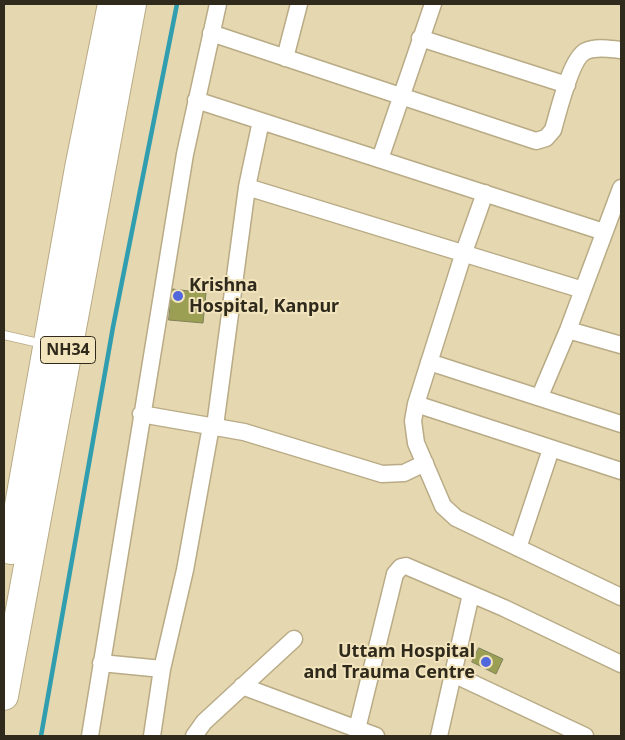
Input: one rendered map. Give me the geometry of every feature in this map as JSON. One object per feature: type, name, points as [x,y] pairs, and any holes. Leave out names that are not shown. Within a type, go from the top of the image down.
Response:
[{"type":"highway","name":"NH34","points":[[4,591],[58,347],[126,4]]},
{"type":"highway","name":"NH34","points":[[4,696],[58,347]]},
{"type":"street","points":[[90,736],[141,414],[185,154],[218,4]]},
{"type":"street","points":[[284,58],[299,4]]},
{"type":"street","points":[[380,159],[433,4]]},
{"type":"street","points":[[211,33],[536,141],[546,138],[553,130],[575,62],[584,51],[597,48],[621,50]]},
{"type":"street","points":[[420,38],[567,85]]},
{"type":"street","points":[[196,100],[604,232]]},
{"type":"street","points":[[152,736],[162,669],[185,570],[213,426],[247,187],[261,121]]},
{"type":"street","points":[[247,187],[583,290]]},
{"type":"street","points":[[540,396],[568,330],[621,188]]},
{"type":"street","points":[[485,193],[464,252],[416,404],[413,421],[416,443],[443,506],[456,518],[621,597]]},
{"type":"street","points":[[568,330],[621,345]]},
{"type":"street","points":[[429,362],[540,396],[621,424]]},
{"type":"street","points":[[416,404],[621,471]]},
{"type":"street","points":[[141,414],[244,432],[382,474],[404,473],[425,463]]},
{"type":"street","points":[[518,548],[551,449]]},
{"type":"street","points":[[357,729],[397,569],[406,566],[472,594],[621,664]]},
{"type":"street","points":[[439,736],[472,594]]},
{"type":"street","points":[[194,736],[204,722],[294,639]]},
{"type":"street","points":[[101,663],[162,669]]},
{"type":"street","points":[[453,674],[568,733],[585,736]]},
{"type":"street","points":[[242,686],[376,736]]},
{"type":"lane","points":[[4,335],[58,347]]},
{"type":"building","points":[[172,289],[206,293],[203,323],[169,320]]},
{"type":"building","points":[[479,648],[503,659],[496,674],[472,662]]},
{"type":"waterway","points":[[41,736],[113,327],[177,4]]},
{"type":"place","name":"Krishna Hospital, Kanpur","points":[[178,296]]},
{"type":"place","name":"Uttam Hospital and Trauma Centre","points":[[486,662]]}]
